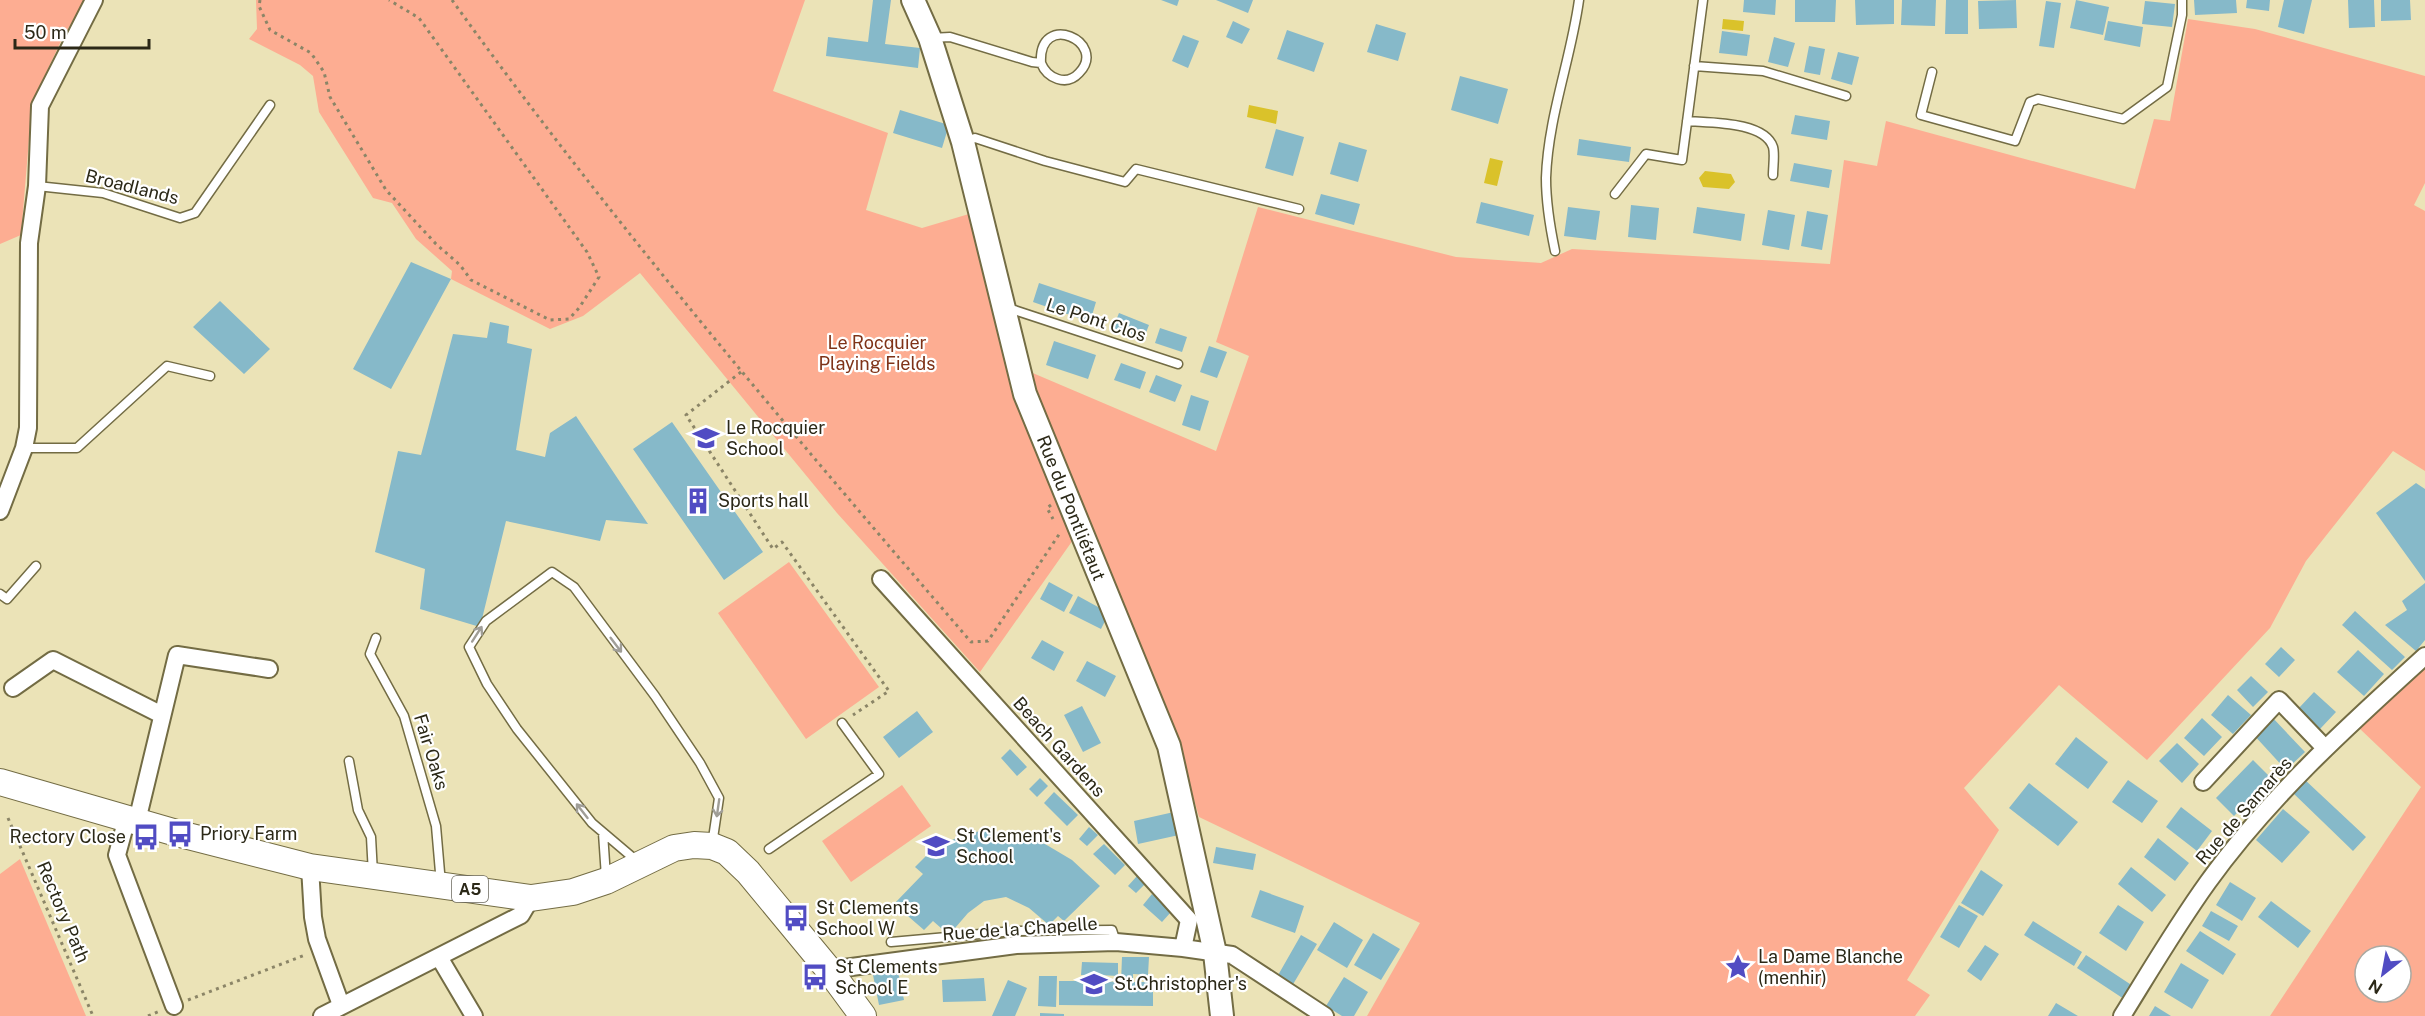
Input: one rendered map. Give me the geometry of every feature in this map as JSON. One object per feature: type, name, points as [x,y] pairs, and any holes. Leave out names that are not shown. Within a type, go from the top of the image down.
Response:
[{"type":"main road","name":"Rue du Pontliétaut","points":[[913,0],[930,38],[963,142],[1024,394],[1169,746],[1215,953],[1222,1016]]},
{"type":"main road","name":"A5","points":[[0,782],[310,867],[531,898],[573,892],[606,881],[675,849],[694,845],[712,846]]},
{"type":"main road","points":[[712,846],[727,852],[748,872],[829,970],[863,1016]]},
{"type":"street","points":[[0,511],[24,448],[28,428],[29,243],[37,186],[40,106],[94,0]]},
{"type":"street","name":"Beach Gardens","points":[[881,579],[1189,920],[1183,948]]},
{"type":"street","points":[[174,1006],[117,855],[132,820],[177,655],[269,669]]},
{"type":"street","name":"Rue de Samarès","points":[[2122,1016],[2207,882],[2261,816],[2325,748],[2425,656]]},
{"type":"street","points":[[13,688],[53,660],[162,715]]},
{"type":"street","points":[[2203,782],[2279,700],[2325,748]]},
{"type":"street","points":[[310,867],[313,917],[321,949],[341,1005]]},
{"type":"street","points":[[322,1016],[521,915],[531,898]]},
{"type":"street","name":"Rue de la Chapelle","points":[[829,970],[1016,945],[1116,942],[1183,948],[1232,955],[1325,1016]]},
{"type":"street","points":[[439,957],[474,1016]]},
{"type":"lane","points":[[1556,251],[1548,213],[1546,177],[1555,113],[1580,0]]},
{"type":"lane","points":[[1615,194],[1646,154],[1682,160],[1703,0]]},
{"type":"lane","points":[[1932,72],[1921,115],[2015,141],[2030,102],[2038,99],[2123,119],[2167,87],[2182,15],[2182,0]]},
{"type":"lane","points":[[1063,34],[1077,39],[1083,46],[1086,56],[1079,74],[1067,80],[1048,74],[1041,63],[1040,54],[1045,43],[1053,36],[1063,34]]},
{"type":"lane","points":[[930,38],[950,37],[1041,63]]},
{"type":"lane","points":[[1694,66],[1763,71],[1846,96]]},
{"type":"lane","name":"Broadlands","points":[[37,186],[103,193],[180,218],[195,213],[270,105]]},
{"type":"lane","points":[[1687,121],[1741,126],[1762,133],[1773,146],[1773,175]]},
{"type":"lane","points":[[963,142],[975,138],[1045,161],[1125,182],[1136,169],[1299,209]]},
{"type":"lane","name":"Le Pont Clos","points":[[1004,307],[1178,364]]},
{"type":"lane","points":[[24,448],[77,447],[167,366],[210,376]]},
{"type":"lane","points":[[0,594],[7,599],[36,566]]},
{"type":"lane","points":[[640,865],[592,823],[517,729],[487,684],[469,647],[486,621],[552,572],[574,588],[655,696],[700,764],[719,798],[712,846]]},
{"type":"lane","name":"Fair Oaks","points":[[376,638],[370,654],[404,716],[436,826],[441,885]]},
{"type":"lane","points":[[769,849],[879,774],[842,723]]},
{"type":"lane","points":[[350,761],[358,810],[371,837],[373,876]]},
{"type":"lane","points":[[603,833],[606,881]]},
{"type":"lane","points":[[891,942],[1014,931],[1112,930],[1116,942]]},
{"type":"path","points":[[260,0],[258,6],[270,30],[311,53],[324,72],[330,97],[386,190],[436,244],[460,265],[471,280],[550,320],[570,319],[599,277],[586,252],[419,18],[389,0]]},
{"type":"path","points":[[452,0],[506,75],[741,372],[971,642],[988,641],[1060,534],[1047,508],[1065,494]]},
{"type":"path","points":[[741,372],[686,415],[773,549],[782,542],[889,691],[842,723]]},
{"type":"path","name":"Rectory Path","points":[[8,818],[93,1016]]},
{"type":"path","points":[[148,1016],[321,949]]},
{"type":"green space","points":[[0,0],[85,0],[62,39],[32,103],[21,235],[0,244]]},
{"type":"green space","name":"Le Rocquier Playing Fields","points":[[256,0],[805,0],[773,91],[888,133],[866,210],[922,228],[979,211],[1080,530],[980,672],[837,513],[640,273],[583,316],[550,329],[451,279],[452,271],[416,239],[392,203],[373,198],[319,112],[313,76],[300,65],[249,39],[257,29]]},
{"type":"green space","points":[[2188,19],[2255,29],[2425,76],[2425,183],[2414,205],[2425,211],[2425,471],[2393,451],[2306,561],[2270,628],[2147,760],[2059,685],[1964,788],[1999,830],[1907,980],[1930,995],[1915,1016],[1367,1016],[1420,923],[1199,817],[1181,754],[1028,371],[1216,451],[1249,356],[1216,342],[1258,207],[1456,257],[1541,263],[1572,249],[1830,264],[1844,160],[1877,166],[1886,121],[2135,189],[2154,119],[2170,121]]},
{"type":"green space","points":[[789,562],[879,687],[806,739],[718,613]]},
{"type":"green space","points":[[2425,664],[2425,1016],[2270,1016],[2421,787],[2359,728]]},
{"type":"green space","points":[[902,785],[931,826],[851,882],[822,841]]},
{"type":"green space","points":[[20,859],[86,1016],[0,1016],[0,874]]},
{"type":"shaded area","points":[[1723,19],[1744,21],[1743,31],[1722,29]]},
{"type":"shaded area","points":[[1249,105],[1278,111],[1276,124],[1247,117]]},
{"type":"shaded area","points":[[1490,158],[1503,161],[1497,186],[1484,183]]},
{"type":"shaded area","points":[[1705,171],[1731,174],[1735,182],[1729,189],[1703,187],[1699,178]]},
{"type":"building","points":[[873,0],[891,0],[885,44],[920,48],[918,68],[826,56],[828,37],[868,42]]},
{"type":"building","points":[[1161,0],[1179,0],[1177,6]]},
{"type":"building","points":[[1216,0],[1253,0],[1248,13]]},
{"type":"building","points":[[1744,0],[1776,0],[1775,15],[1743,12]]},
{"type":"building","points":[[1795,0],[1836,0],[1835,22],[1795,22]]},
{"type":"building","points":[[1855,0],[1894,0],[1894,24],[1856,25]]},
{"type":"building","points":[[1902,0],[1936,0],[1935,26],[1901,25]]},
{"type":"building","points":[[1946,0],[1968,0],[1968,34],[1945,34]]},
{"type":"building","points":[[2016,0],[2017,28],[1979,29],[1978,1]]},
{"type":"building","points":[[2076,0],[2109,7],[2103,35],[2070,28]]},
{"type":"building","points":[[2194,0],[2236,0],[2237,13],[2195,15]]},
{"type":"building","points":[[2247,0],[2270,0],[2269,11],[2246,8]]},
{"type":"building","points":[[2284,0],[2312,0],[2304,34],[2278,27]]},
{"type":"building","points":[[2348,0],[2374,0],[2375,27],[2349,28]]},
{"type":"building","points":[[2381,0],[2410,0],[2411,20],[2381,21]]},
{"type":"building","points":[[2046,1],[2061,3],[2054,48],[2039,46]]},
{"type":"building","points":[[2145,1],[2175,4],[2172,27],[2142,24]]},
{"type":"building","points":[[1233,21],[1250,29],[1242,44],[1226,37]]},
{"type":"building","points":[[2108,21],[2143,27],[2140,47],[2104,40]]},
{"type":"building","points":[[1376,24],[1406,33],[1398,61],[1367,52]]},
{"type":"building","points":[[1287,30],[1324,43],[1314,72],[1277,59]]},
{"type":"building","points":[[1722,31],[1750,35],[1747,56],[1719,53]]},
{"type":"building","points":[[1183,35],[1199,41],[1188,68],[1172,61]]},
{"type":"building","points":[[1774,37],[1795,43],[1788,67],[1768,62]]},
{"type":"building","points":[[1809,46],[1825,49],[1820,75],[1804,72]]},
{"type":"building","points":[[1838,52],[1859,57],[1852,85],[1831,79]]},
{"type":"building","points":[[1460,76],[1508,89],[1498,124],[1451,110]]},
{"type":"building","points":[[900,110],[949,125],[942,148],[893,133]]},
{"type":"building","points":[[1795,115],[1830,121],[1827,140],[1791,134]]},
{"type":"building","points":[[1276,129],[1304,137],[1293,176],[1265,168]]},
{"type":"building","points":[[1579,139],[1631,147],[1629,162],[1577,155]]},
{"type":"building","points":[[1339,142],[1367,150],[1358,182],[1330,174]]},
{"type":"building","points":[[1794,163],[1832,170],[1829,188],[1790,181]]},
{"type":"building","points":[[1321,194],[1360,204],[1354,225],[1315,214]]},
{"type":"building","points":[[1481,202],[1534,215],[1529,236],[1476,223]]},
{"type":"building","points":[[1631,205],[1659,208],[1656,240],[1628,237]]},
{"type":"building","points":[[1568,207],[1600,211],[1596,240],[1564,236]]},
{"type":"building","points":[[1697,207],[1745,214],[1741,241],[1693,233]]},
{"type":"building","points":[[1768,210],[1795,215],[1789,250],[1762,245]]},
{"type":"building","points":[[1807,211],[1828,215],[1822,250],[1801,246]]},
{"type":"building","points":[[411,262],[451,279],[391,389],[353,369]]},
{"type":"building","points":[[1039,283],[1096,302],[1090,322],[1033,302]]},
{"type":"building","points":[[220,301],[270,349],[244,374],[193,327]]},
{"type":"building","points":[[1119,313],[1149,325],[1143,340],[1113,328]]},
{"type":"building","points":[[490,322],[509,326],[507,343],[532,349],[516,450],[545,457],[550,433],[576,416],[648,524],[606,520],[600,541],[506,521],[480,627],[420,609],[425,569],[375,552],[398,451],[421,455],[453,334],[487,338]]},
{"type":"building","points":[[1160,328],[1187,337],[1182,352],[1155,343]]},
{"type":"building","points":[[1054,341],[1096,355],[1088,379],[1046,365]]},
{"type":"building","points":[[1209,346],[1227,352],[1217,378],[1200,372]]},
{"type":"building","points":[[1121,363],[1146,372],[1140,389],[1114,380]]},
{"type":"building","points":[[1156,375],[1182,385],[1175,402],[1149,392]]},
{"type":"building","points":[[1191,395],[1209,401],[1200,431],[1182,425]]},
{"type":"building","name":"Sports hall","points":[[672,422],[763,552],[724,580],[633,449]]},
{"type":"building","points":[[2416,483],[2425,489],[2425,581],[2376,513]]},
{"type":"building","points":[[1049,582],[1073,595],[1064,612],[1040,599]]},
{"type":"building","points":[[2425,583],[2425,640],[2416,651],[2385,625],[2407,610],[2402,601]]},
{"type":"building","points":[[1078,596],[1109,613],[1101,629],[1069,613]]},
{"type":"building","points":[[2355,611],[2405,657],[2392,670],[2342,625]]},
{"type":"building","points":[[1042,640],[1064,652],[1054,671],[1031,658]]},
{"type":"building","points":[[2281,647],[2295,660],[2279,677],[2265,664]]},
{"type":"building","points":[[2358,650],[2384,674],[2364,696],[2337,672]]},
{"type":"building","points":[[1087,661],[1116,676],[1105,697],[1076,681]]},
{"type":"building","points":[[2251,676],[2268,692],[2253,707],[2237,690]]},
{"type":"building","points":[[2314,692],[2336,712],[2320,729],[2298,709]]},
{"type":"building","points":[[2228,695],[2251,715],[2233,734],[2211,715]]},
{"type":"building","points":[[1082,706],[1101,743],[1083,752],[1064,715]]},
{"type":"building","points":[[917,711],[933,732],[899,758],[883,737]]},
{"type":"building","points":[[2271,716],[2305,752],[2286,770],[2252,733]]},
{"type":"building","points":[[2202,718],[2222,737],[2204,756],[2184,738]]},
{"type":"building","points":[[2076,737],[2108,762],[2088,789],[2055,764]]},
{"type":"building","points":[[2177,743],[2199,764],[2182,783],[2159,761]]},
{"type":"building","points":[[1010,749],[1027,767],[1017,776],[1001,758]]},
{"type":"building","points":[[2253,760],[2271,778],[2234,816],[2216,798]]},
{"type":"building","points":[[1040,778],[1048,786],[1037,797],[1029,789]]},
{"type":"building","points":[[2304,779],[2366,837],[2353,851],[2292,792]]},
{"type":"building","points":[[2128,780],[2158,801],[2142,823],[2112,802]]},
{"type":"building","points":[[2029,783],[2078,822],[2058,846],[2009,808]]},
{"type":"building","points":[[1054,792],[1078,815],[1067,826],[1044,803]]},
{"type":"building","points":[[2181,807],[2212,831],[2197,851],[2166,827]]},
{"type":"building","points":[[2283,809],[2310,832],[2282,863],[2256,840]]},
{"type":"building","points":[[1174,812],[1179,835],[1138,844],[1134,821]]},
{"type":"building","points":[[1089,827],[1098,835],[1087,846],[1079,839]]},
{"type":"building","points":[[983,830],[1016,835],[1045,844],[1072,860],[1100,886],[1064,921],[1058,916],[1049,925],[1029,908],[1006,897],[984,901],[968,913],[949,935],[933,921],[924,930],[894,904],[923,874],[915,867],[931,851],[956,838]]},
{"type":"building","points":[[2158,838],[2189,863],[2175,881],[2144,857]]},
{"type":"building","points":[[1104,844],[1125,865],[1115,875],[1093,854]]},
{"type":"building","points":[[1216,847],[1256,854],[1253,870],[1213,863]]},
{"type":"building","points":[[2131,867],[2166,895],[2152,912],[2118,884]]},
{"type":"building","points":[[1981,870],[2003,885],[1983,916],[1961,903]]},
{"type":"building","points":[[1137,876],[1145,884],[1136,893],[1128,886]]},
{"type":"building","points":[[2230,882],[2256,898],[2242,921],[2216,905]]},
{"type":"building","points":[[1260,890],[1304,906],[1295,933],[1251,917]]},
{"type":"building","points":[[1152,894],[1171,912],[1162,922],[1143,905]]},
{"type":"building","points":[[2271,901],[2311,931],[2298,948],[2258,917]]},
{"type":"building","points":[[1959,905],[1978,916],[1959,948],[1940,937]]},
{"type":"building","points":[[2118,905],[2144,922],[2126,951],[2099,933]]},
{"type":"building","points":[[2211,911],[2238,926],[2229,941],[2202,926]]},
{"type":"building","points":[[2033,921],[2082,952],[2074,966],[2024,935]]},
{"type":"building","points":[[1334,922],[1363,940],[1347,968],[1317,950]]},
{"type":"building","points":[[2200,931],[2236,954],[2223,975],[2186,951]]},
{"type":"building","points":[[1373,933],[1400,949],[1381,980],[1354,965]]},
{"type":"building","points":[[1301,935],[1317,944],[1292,986],[1277,977]]},
{"type":"building","points":[[1985,945],[1999,954],[1981,981],[1967,971]]},
{"type":"building","points":[[2086,955],[2133,986],[2124,999],[2077,968]]},
{"type":"building","points":[[1122,957],[1149,957],[1148,975],[1133,974],[1133,982],[1153,982],[1153,1006],[1059,1005],[1059,981],[1085,981],[1086,975],[1081,975],[1082,962],[1118,963],[1118,976],[1099,975],[1099,981],[1121,982]]},
{"type":"building","points":[[2181,963],[2209,980],[2192,1009],[2164,992]]},
{"type":"building","points":[[898,971],[904,1000],[879,1005],[873,975]]},
{"type":"building","points":[[1039,976],[1057,976],[1056,1007],[1038,1006]]},
{"type":"building","points":[[1344,977],[1368,992],[1354,1016],[1342,1016],[1326,1006]]},
{"type":"building","points":[[984,978],[986,1001],[943,1002],[942,980]]},
{"type":"building","points":[[1008,980],[1027,988],[1015,1016],[992,1016]]},
{"type":"building","points":[[2056,1003],[2078,1016],[2048,1016]]},
{"type":"building","points":[[2155,1006],[2171,1016],[2149,1016]]},
{"type":"building","points":[[1040,1013],[1064,1014],[1064,1016],[1040,1016]]},
{"type":"place","name":"Le Rocquier School","points":[[706,438]]},
{"type":"place","name":"Sports hall","points":[[698,501]]},
{"type":"place","name":"Priory Farm","points":[[180,834]]},
{"type":"place","name":"Rectory Close","points":[[146,837]]},
{"type":"place","name":"St Clement's School","points":[[936,846]]},
{"type":"place","name":"St Clements School W","points":[[796,918]]},
{"type":"place","name":"La Dame Blanche (menhir)","points":[[1738,967]]},
{"type":"place","name":"St Clements School E","points":[[815,977]]},
{"type":"place","name":"St.Christopher's","points":[[1094,984]]}]
